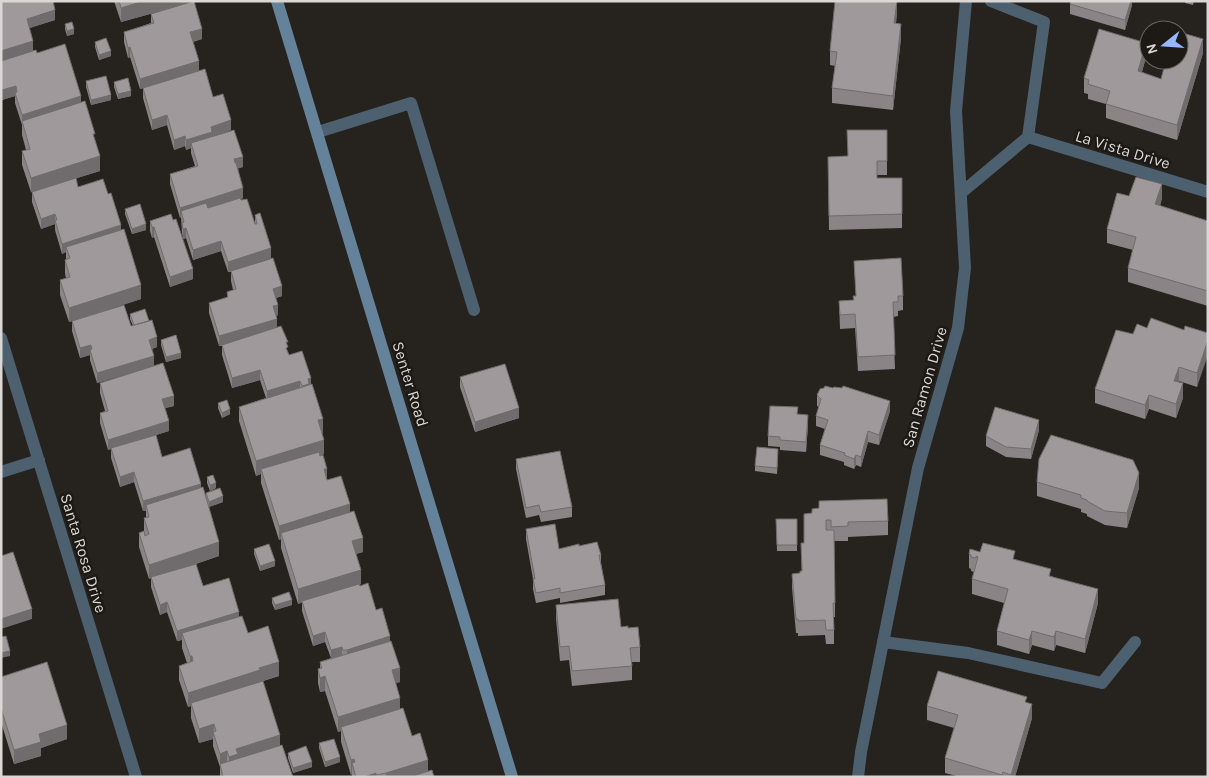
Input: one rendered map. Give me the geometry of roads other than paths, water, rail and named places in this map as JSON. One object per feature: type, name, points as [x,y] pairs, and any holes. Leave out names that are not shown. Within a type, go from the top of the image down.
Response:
[{"type":"main road","name":"Senter Road","points":[[277,1],[512,777]]},
{"type":"street","name":"San Ramon Drive","points":[[858,777],[861,752],[918,468],[958,328],[965,268],[956,111],[966,1]]},
{"type":"street","points":[[961,193],[1028,137],[1044,22],[991,1]]},
{"type":"street","points":[[318,132],[411,104],[474,310]]},
{"type":"street","name":"La Vista Drive","points":[[1028,137],[1208,192]]},
{"type":"street","name":"Santa Rosa Drive","points":[[1,338],[136,777]]},
{"type":"street","points":[[1,472],[39,460]]},
{"type":"street","points":[[883,642],[968,653],[1102,682],[1135,642]]}]
